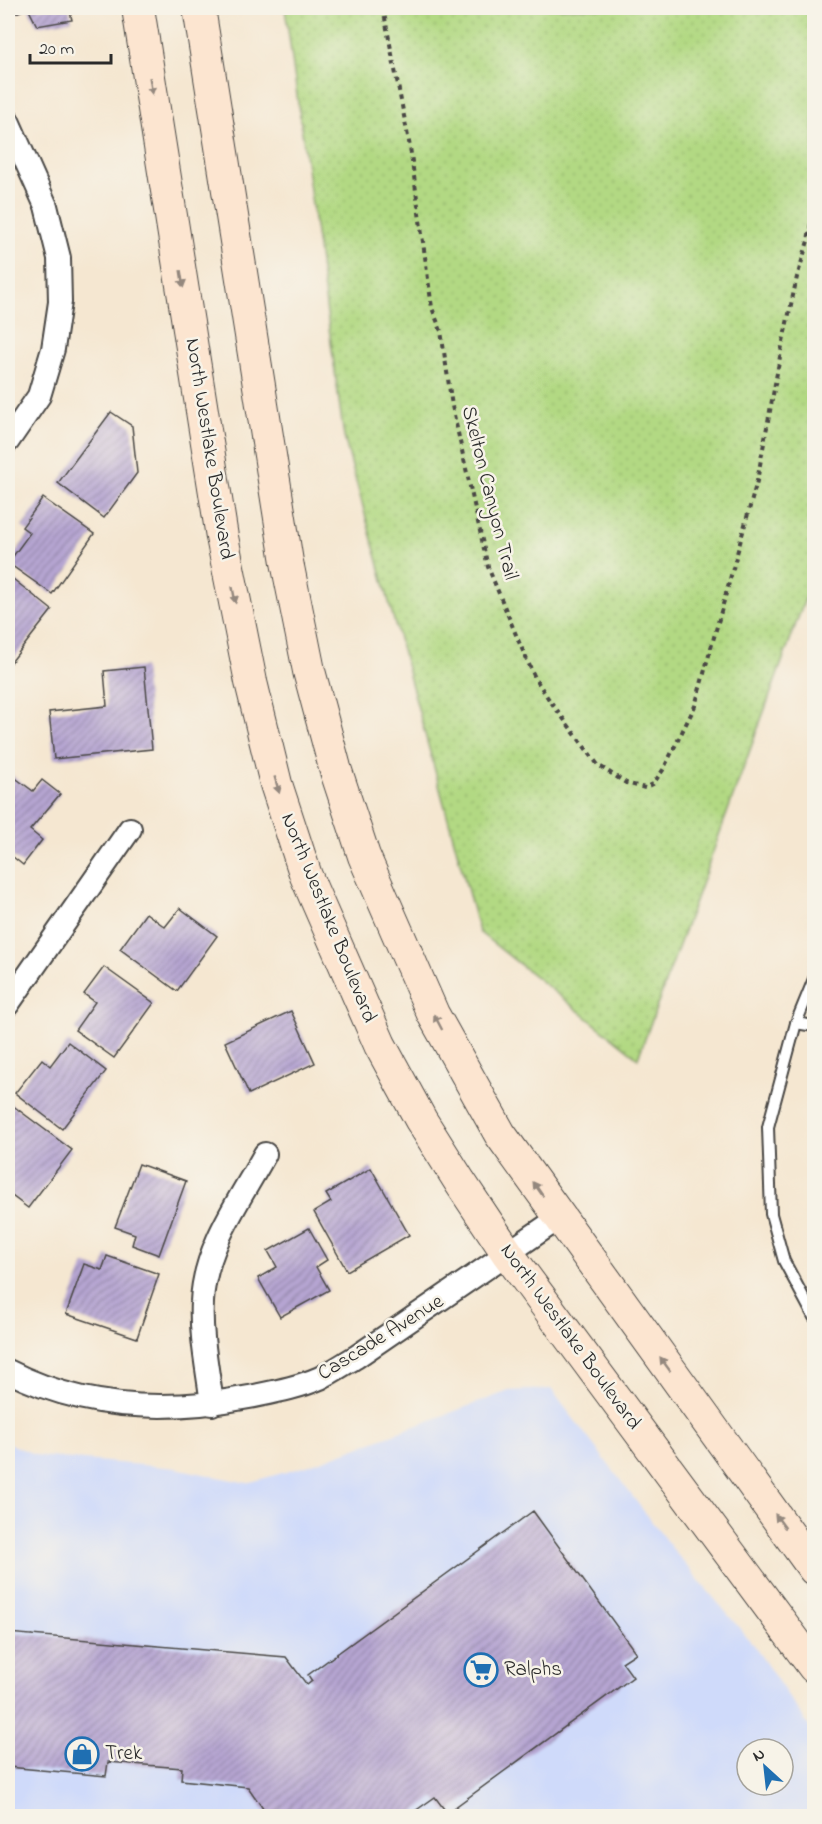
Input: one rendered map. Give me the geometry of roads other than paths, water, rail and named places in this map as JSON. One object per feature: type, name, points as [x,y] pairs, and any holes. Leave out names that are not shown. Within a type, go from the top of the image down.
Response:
[{"type":"main road","name":"North Westlake Boulevard","points":[[138,8],[222,537],[251,682],[276,784],[306,876],[380,1045],[421,1120],[508,1254],[814,1667]]},
{"type":"main road","points":[[199,8],[287,562],[309,671],[335,768],[364,856],[433,1014],[500,1134],[558,1218],[814,1569]]},
{"type":"street","points":[[8,121],[46,206],[59,258],[60,302],[53,349],[39,396],[8,441]]},
{"type":"street","points":[[8,1004],[130,829]]},
{"type":"street","points":[[212,1404],[202,1303],[206,1272],[216,1244],[265,1154]]},
{"type":"street","name":"Cascade Avenue","points":[[8,1371],[65,1394],[120,1406],[212,1404],[290,1389],[321,1377],[356,1357],[558,1218]]},
{"type":"lane","points":[[814,979],[796,1023],[768,1127],[771,1214],[784,1262],[814,1317]]},
{"type":"lane","points":[[796,1023],[814,1026]]},
{"type":"place","name":"Ralphs","points":[[481,1670]]},
{"type":"place","name":"Trek","points":[[82,1754]]}]
